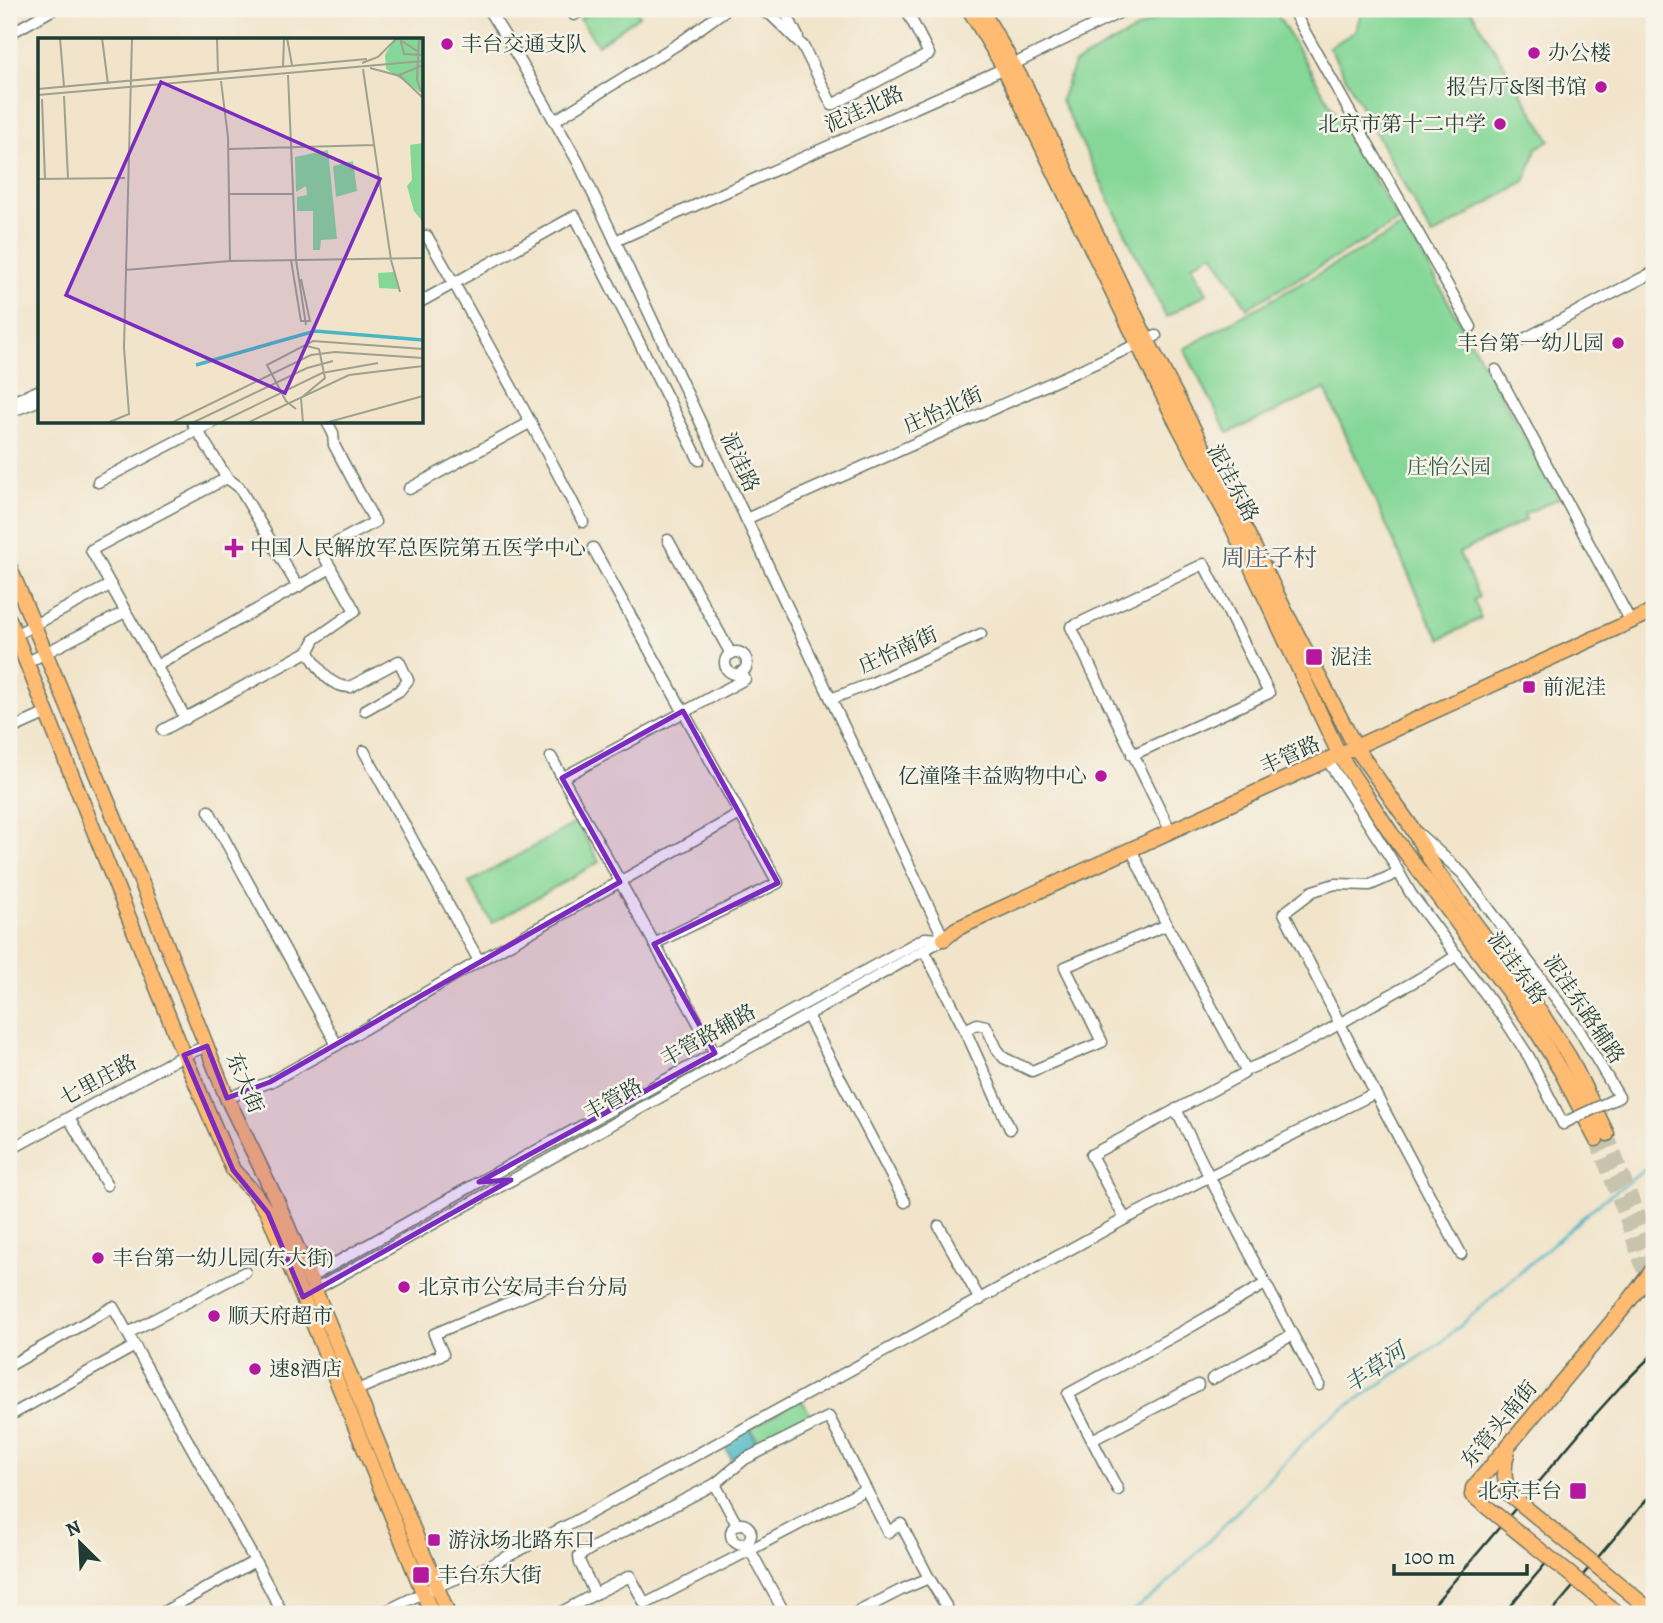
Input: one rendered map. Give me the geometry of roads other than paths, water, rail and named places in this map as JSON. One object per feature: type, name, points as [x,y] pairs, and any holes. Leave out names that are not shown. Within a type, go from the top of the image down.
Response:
[{"type":"main road","name":"泥洼东路","points":[[969,9],[1009,66]]},
{"type":"main road","name":"泥洼东路","points":[[981,9],[1147,340],[1238,514],[1284,611],[1358,751],[1410,825],[1438,873],[1543,1016],[1570,1058],[1602,1136],[1533,1025],[1336,761],[1227,516],[1173,416],[1147,340]]},
{"type":"main road","name":"东大街","points":[[9,566],[148,898],[228,1098],[277,1201],[385,1495],[432,1614]]},
{"type":"main road","name":"丰管路","points":[[1358,751],[1654,611]]},
{"type":"main road","name":"东大街","points":[[9,619],[233,1170],[268,1213],[309,1289],[357,1390],[448,1614]]},
{"type":"main road","name":"丰管路","points":[[944,939],[959,935],[1133,852],[1654,619]]},
{"type":"main road","name":"丰管路","points":[[1133,852],[1171,832],[1336,761]]},
{"type":"main road","points":[[237,1174],[251,1172],[256,1158]]},
{"type":"main road","name":"东管头南街","points":[[1619,1614],[1472,1495],[1473,1488],[1654,1268]]},
{"type":"main road","points":[[1626,1305],[1654,1279]]},
{"type":"main road","points":[[1524,1429],[1507,1451],[1503,1472],[1509,1494],[1654,1614]]},
{"type":"street","points":[[9,34],[54,9]]},
{"type":"street","name":"泥洼路","points":[[488,9],[578,162],[944,939]]},
{"type":"street","points":[[554,121],[678,44],[727,9]]},
{"type":"street","points":[[756,9],[771,15],[803,46]]},
{"type":"street","points":[[785,9],[832,105],[929,54],[906,9]]},
{"type":"street","name":"泥洼北路","points":[[615,242],[1009,66],[1127,9]]},
{"type":"street","points":[[1292,9],[1471,327]]},
{"type":"street","points":[[424,300],[576,216],[699,460]]},
{"type":"street","points":[[424,236],[427,236],[454,283],[583,522]]},
{"type":"street","points":[[1520,341],[1654,272]]},
{"type":"street","name":"庄怡北街","points":[[746,519],[1147,340]]},
{"type":"street","points":[[1496,370],[1631,622]]},
{"type":"street","points":[[9,403],[38,391]]},
{"type":"street","points":[[9,410],[38,401]]},
{"type":"street","points":[[408,489],[531,422]]},
{"type":"street","points":[[163,730],[308,652],[314,639],[355,611],[321,551],[375,522],[334,445],[334,433],[328,424]]},
{"type":"street","points":[[99,482],[195,426],[227,478],[239,487],[298,587]]},
{"type":"street","points":[[186,719],[91,550],[227,478]]},
{"type":"street","points":[[562,778],[745,679],[741,672],[733,674],[726,667],[725,660],[731,654],[668,540]]},
{"type":"street","points":[[593,548],[778,883],[654,944]]},
{"type":"street","points":[[1132,755],[1269,693],[1204,564],[1070,626],[1132,755],[1171,832]]},
{"type":"street","points":[[156,666],[331,568]]},
{"type":"street","points":[[15,635],[110,585]]},
{"type":"street","points":[[26,663],[125,612]]},
{"type":"street","name":"庄怡南街","points":[[831,699],[981,634]]},
{"type":"street","points":[[308,652],[326,678],[341,687],[350,687],[399,661],[408,680],[399,691],[365,710]]},
{"type":"street","points":[[9,730],[47,713]]},
{"type":"street","points":[[364,751],[479,961]]},
{"type":"street","points":[[551,757],[715,1053]]},
{"type":"street","name":"泥洼东路辅路","points":[[1336,761],[1403,883],[1507,1023],[1529,1058],[1563,1124],[1619,1097],[1578,1028],[1464,874],[1410,825]]},
{"type":"street","points":[[209,811],[337,1045]]},
{"type":"street","points":[[228,1098],[270,1082],[337,1045],[479,961],[740,814]]},
{"type":"street","points":[[1133,852],[1167,925],[1246,1070]]},
{"type":"street","points":[[1393,875],[1370,885],[1335,884],[1313,891],[1284,913],[1375,1093],[1461,1254]]},
{"type":"street","points":[[965,1030],[977,1024],[986,1026],[1003,1058],[1032,1071],[1102,1042],[1065,967],[1167,925]]},
{"type":"street","name":"丰管路辅路","points":[[309,1289],[479,1182],[925,938],[944,939]]},
{"type":"street","name":"丰管路","points":[[309,1289],[944,939]]},
{"type":"street","points":[[924,950],[965,1030],[1010,1129]]},
{"type":"street","points":[[1125,1219],[1091,1154],[1246,1070],[1279,1057],[1340,1024],[1457,955]]},
{"type":"street","points":[[825,992],[809,1014],[905,1202]]},
{"type":"street","name":"七里庄路","points":[[9,1150],[184,1055],[207,1046]]},
{"type":"street","points":[[380,1614],[437,1586],[487,1567],[574,1522],[1125,1219],[1375,1093]]},
{"type":"street","points":[[1176,1109],[1319,1385]]},
{"type":"street","points":[[69,1118],[107,1185]]},
{"type":"street","points":[[479,1182],[511,1180]]},
{"type":"street","points":[[939,1226],[980,1300]]},
{"type":"street","points":[[128,1333],[245,1272]]},
{"type":"street","points":[[1118,1490],[1068,1394],[1265,1284]]},
{"type":"street","points":[[357,1390],[443,1354],[434,1334],[548,1286]]},
{"type":"street","points":[[9,1366],[113,1307],[256,1560],[283,1614]]},
{"type":"street","points":[[1212,1379],[1292,1335]]},
{"type":"street","points":[[9,1416],[135,1346]]},
{"type":"street","points":[[1092,1440],[1198,1385]]},
{"type":"street","points":[[595,1594],[579,1563],[579,1556],[715,1484],[745,1459],[829,1417],[888,1532],[901,1524],[951,1614]]},
{"type":"street","points":[[715,1484],[737,1525],[732,1532],[733,1541],[748,1546],[785,1614]]},
{"type":"street","points":[[558,1614],[629,1576],[645,1604],[748,1546],[866,1489]]},
{"type":"street","points":[[160,1614],[256,1560]]},
{"type":"street","points":[[854,1614],[903,1588],[929,1578]]},
{"type":"water","points":[[749,1428],[758,1445],[731,1459],[723,1442]]},
{"type":"waterway","name":"丰草河","points":[[1128,1614],[1162,1589],[1324,1422],[1439,1344],[1598,1204],[1654,1163]]},
{"type":"tunnel","points":[[1607,1134],[1654,1257]]},
{"type":"tunnel","points":[[1596,1139],[1654,1301]]},
{"type":"railway","points":[[1426,1614],[1593,1417],[1654,1353]]},
{"type":"railway","points":[[1550,1614],[1654,1491]]},
{"type":"railway","points":[[1503,1614],[1547,1562]]},
{"type":"railway","points":[[1651,1614],[1654,1611]]},
{"type":"place","name":"丰台交通支队","points":[[447,44]]},
{"type":"place","name":"办公楼","points":[[1534,53]]},
{"type":"place","name":"报告厅&图书馆","points":[[1601,87]]},
{"type":"place","name":"北京市第十二中学","points":[[1500,124]]},
{"type":"place","name":"丰台第一幼儿园","points":[[1618,343]]},
{"type":"place","name":"中国人民解放军总医院第五医学中心","points":[[234,548]]},
{"type":"place","name":"泥洼","points":[[1314,657]]},
{"type":"place","name":"前泥洼","points":[[1529,687]]},
{"type":"place","name":"亿潼隆丰益购物中心","points":[[1101,776]]},
{"type":"place","name":"丰台第一幼儿园(东大街)","points":[[98,1258]]},
{"type":"place","name":"北京市公安局丰台分局","points":[[404,1287]]},
{"type":"place","name":"顺天府超市","points":[[214,1316]]},
{"type":"place","name":"速8酒店","points":[[255,1369]]},
{"type":"place","name":"北京丰台","points":[[1578,1491]]},
{"type":"place","name":"游泳场北路东口","points":[[434,1540]]},
{"type":"place","name":"丰台东大街","points":[[421,1575]]},
{"type":"district","name":"周庄子村","points":[[1269,558]]},
{"type":"park label","name":"庄怡公园","points":[[1449,467]]}]
